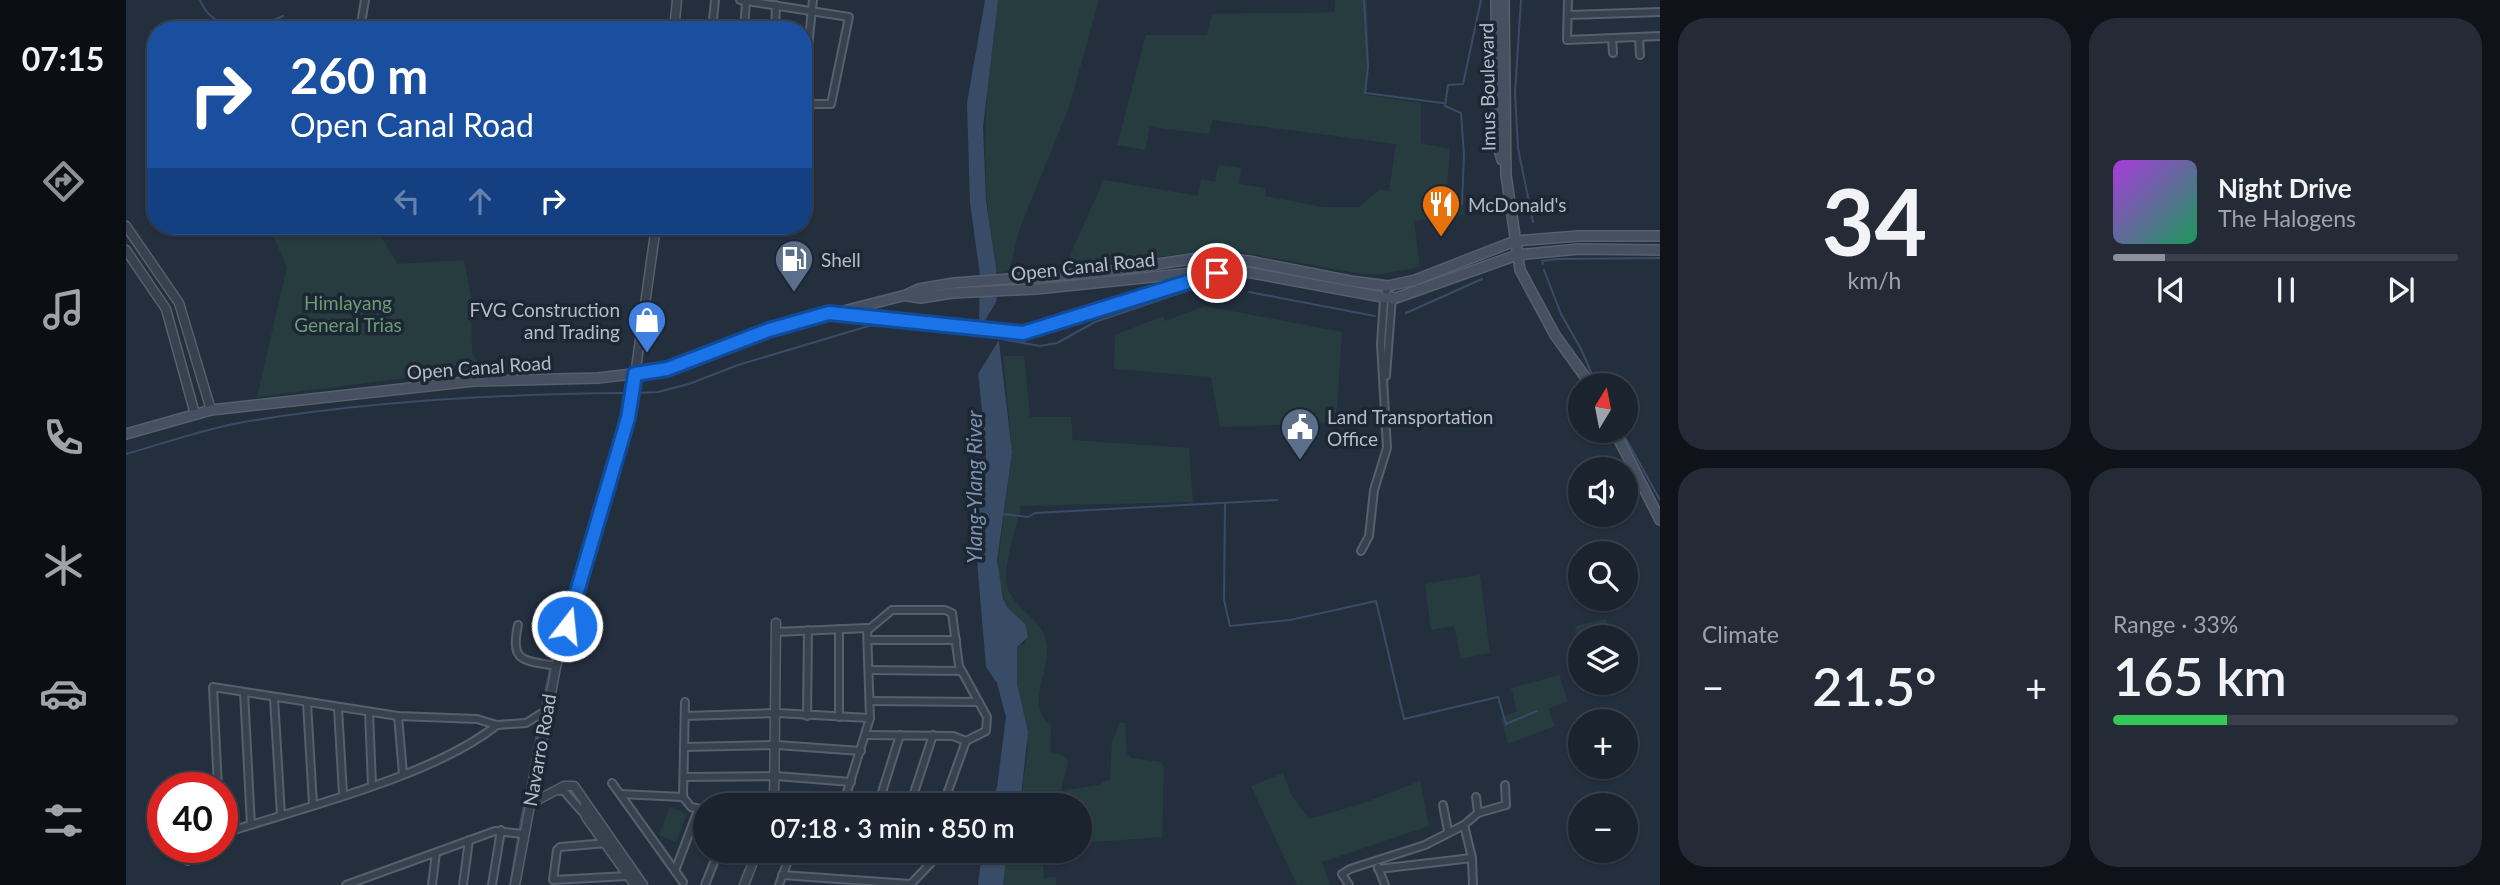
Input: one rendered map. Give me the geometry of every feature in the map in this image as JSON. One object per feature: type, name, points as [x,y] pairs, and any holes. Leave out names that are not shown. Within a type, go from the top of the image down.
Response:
[{"type":"main road","name":"Imus Boulevard","points":[[1496,0],[1497,144],[1506,175]]},
{"type":"main road","name":"Imus Boulevard","points":[[1504,0],[1506,175],[1522,279],[1555,335],[1582,373]]},
{"type":"main road","points":[[1515,241],[1579,236],[1660,236]]},
{"type":"main road","name":"Open Canal Road","points":[[126,434],[211,410],[474,381],[635,374],[667,369],[769,330],[906,295],[919,289],[968,282],[1015,280],[1205,257],[1249,261],[1350,282],[1388,286],[1415,280],[1515,241]]},
{"type":"main road","points":[[1230,269],[1388,299],[1517,255],[1579,249],[1660,250]]},
{"type":"main road","name":"Open Canal Road","points":[[906,295],[921,298],[1015,291],[1230,269]]},
{"type":"main road","points":[[1621,443],[1660,520]]},
{"type":"street","points":[[362,21],[365,0]]},
{"type":"street","points":[[675,21],[677,0]]},
{"type":"street","points":[[713,21],[715,0]]},
{"type":"street","points":[[740,0],[849,18],[831,104],[812,104]]},
{"type":"street","points":[[810,21],[813,0]]},
{"type":"street","points":[[1568,0],[1567,40],[1660,36]]},
{"type":"street","points":[[745,21],[746,1]]},
{"type":"street","points":[[775,21],[776,5]]},
{"type":"street","points":[[1568,15],[1660,12]]},
{"type":"street","points":[[1639,37],[1640,55]]},
{"type":"street","points":[[1612,38],[1613,53]]},
{"type":"street","points":[[126,226],[179,303],[211,410]]},
{"type":"street","name":"Navarro Road","points":[[515,885],[520,834],[530,804],[542,713],[552,665],[628,418],[655,235]]},
{"type":"street","points":[[126,250],[166,309],[195,414]]},
{"type":"street","name":"Open Canal Road","points":[[829,313],[1013,333],[1041,329],[1230,269]]},
{"type":"street","points":[[1361,551],[1369,536],[1374,490],[1387,448],[1383,395],[1388,286]]},
{"type":"street","points":[[775,793],[776,627],[868,630],[892,610],[945,610],[952,613],[961,671],[987,718],[986,734],[966,741],[953,736],[867,734]]},
{"type":"street","points":[[518,625],[514,645],[516,654],[523,660],[552,665]]},
{"type":"street","points":[[839,629],[839,718]]},
{"type":"street","points":[[807,716],[808,630]]},
{"type":"street","points":[[846,793],[870,718],[868,630]]},
{"type":"street","points":[[869,640],[956,640]]},
{"type":"street","points":[[869,670],[961,671]]},
{"type":"street","points":[[217,772],[213,687],[338,708],[398,716],[477,719],[497,725],[526,723],[542,713]]},
{"type":"street","points":[[244,692],[251,825]]},
{"type":"street","points":[[274,698],[281,815]]},
{"type":"street","points":[[870,701],[979,702]]},
{"type":"street","points":[[685,702],[683,797],[688,805],[693,807]]},
{"type":"street","points":[[307,703],[313,804]]},
{"type":"street","points":[[338,708],[343,794]]},
{"type":"street","points":[[369,712],[372,785]]},
{"type":"street","points":[[685,716],[777,713],[870,718]]},
{"type":"street","points":[[398,716],[403,774]]},
{"type":"street","points":[[238,829],[403,774],[485,735],[497,725]]},
{"type":"street","points":[[882,793],[900,735]]},
{"type":"street","points":[[914,793],[933,735]]},
{"type":"street","points":[[947,793],[966,741]]},
{"type":"street","points":[[685,747],[777,745],[861,751]]},
{"type":"street","points":[[684,777],[776,776],[850,782]]},
{"type":"street","points":[[612,783],[683,883]]},
{"type":"street","points":[[1349,885],[1342,874],[1425,845],[1464,825],[1478,813],[1506,805],[1505,785]]},
{"type":"street","points":[[530,804],[553,792],[574,786],[585,799],[627,876],[639,885]]},
{"type":"street","points":[[553,792],[564,790],[608,842],[639,885]]},
{"type":"street","points":[[620,794],[683,797]]},
{"type":"street","points":[[1476,797],[1478,813]]},
{"type":"street","points":[[585,799],[586,817]]},
{"type":"street","points":[[1443,805],[1448,831]]},
{"type":"street","points":[[1464,825],[1472,858],[1473,885]]},
{"type":"street","points":[[492,885],[501,830]]},
{"type":"street","points":[[346,885],[469,839],[501,830],[520,834]]},
{"type":"street","points":[[676,871],[693,831]]},
{"type":"street","points":[[463,885],[469,839]]},
{"type":"street","points":[[608,842],[556,850],[553,880],[627,876]]},
{"type":"street","points":[[432,885],[436,853]]},
{"type":"street","points":[[1378,869],[1472,858]]},
{"type":"street","points":[[1377,860],[1385,885]]},
{"type":"street","points":[[705,885],[714,863]]},
{"type":"street","points":[[744,885],[753,863]]},
{"type":"street","points":[[779,885],[787,863]]},
{"type":"street","points":[[782,875],[815,881],[910,884],[930,863]]},
{"type":"green space","points":[[998,0],[1099,0],[1069,107],[1020,228],[1009,271],[996,273],[987,203],[985,136],[989,69]]},
{"type":"green space","points":[[1335,0],[1367,0],[1369,61],[1366,95],[1421,103],[1421,143],[1450,149],[1446,200],[1463,204],[1464,215],[1414,221],[1420,267],[1383,274],[1361,274],[1225,249],[1064,268],[1104,180],[1198,196],[1201,179],[1215,182],[1218,165],[1241,168],[1239,184],[1265,188],[1265,196],[1323,207],[1359,207],[1379,190],[1389,191],[1396,144],[1212,120],[1209,134],[1150,127],[1145,150],[1117,145],[1146,35],[1207,35],[1212,14],[1335,12]]},
{"type":"green space","name":"Himlayang General Trias","points":[[273,235],[380,235],[398,264],[464,260],[471,298],[472,353],[484,372],[469,374],[468,370],[257,397],[287,267]]},
{"type":"green space","points":[[1205,306],[1342,332],[1336,423],[1220,427],[1211,377],[1114,369],[1115,335],[1163,316],[1165,321]]},
{"type":"green space","points":[[1003,356],[1024,356],[1030,417],[1071,417],[1073,440],[1189,448],[1193,502],[1021,506],[1006,571],[1008,589],[1013,598],[1045,636],[1047,656],[1039,700],[1043,718],[1051,725],[1050,751],[1066,757],[1068,762],[1061,791],[1098,785],[1110,779],[1112,742],[1120,723],[1125,723],[1127,754],[1131,758],[1161,762],[1164,768],[1162,837],[1092,842],[1092,793],[1022,793],[1028,747],[1017,684],[1017,647],[1025,643],[1025,624],[1007,607],[997,571],[1012,452]]},
{"type":"green space","points":[[1480,575],[1490,653],[1461,659],[1454,626],[1431,630],[1425,584]]},
{"type":"green space","points":[[1606,619],[1608,625],[1579,625]]},
{"type":"green space","points":[[1559,675],[1568,701],[1548,709],[1555,726],[1508,744],[1501,718],[1517,711],[1511,688]]},
{"type":"green space","points":[[1283,773],[1292,796],[1309,819],[1361,804],[1420,781],[1429,826],[1322,862],[1330,885],[1297,885],[1251,786]]},
{"type":"green space","points":[[670,807],[687,814],[676,842],[659,835]]},
{"type":"green space","points":[[1006,863],[1043,863],[1044,878],[1056,877],[1056,885],[1003,885]]},
{"type":"water","points":[[985,0],[998,0],[983,127],[986,201],[996,269],[997,325],[1012,452],[997,561],[1003,598],[1007,607],[1025,624],[1028,637],[1017,647],[1017,684],[1028,732],[1021,793],[995,793],[1006,717],[997,683],[986,667],[977,560],[977,512],[982,502],[986,452],[978,371],[980,275],[970,203],[967,103]]},
{"type":"water","points":[[981,863],[1006,863],[1003,885],[978,885]]},
{"type":"pier","points":[[1000,275],[1002,335],[975,379],[973,341],[999,297],[976,297],[977,276]]},
{"type":"waterway","points":[[200,0],[206,11],[219,21]]},
{"type":"waterway","points":[[1364,0],[1368,67],[1365,93],[1443,103]]},
{"type":"waterway","points":[[1462,204],[1464,155],[1461,113],[1445,106],[1448,85],[1463,84],[1481,0]]},
{"type":"waterway","points":[[1521,0],[1515,93],[1518,148],[1533,222]]},
{"type":"waterway","points":[[269,21],[283,16]]},
{"type":"waterway","points":[[1543,264],[1542,261],[1557,259],[1660,258]]},
{"type":"waterway","points":[[1544,270],[1561,314],[1591,373]]},
{"type":"waterway","points":[[1406,313],[1482,279]]},
{"type":"waterway","points":[[1001,339],[1040,346],[1057,343],[1095,322],[1198,287],[1234,289]]},
{"type":"waterway","points":[[1249,292],[1375,316]]},
{"type":"waterway","points":[[638,393],[658,392],[689,384],[738,365],[872,325],[951,332]]},
{"type":"waterway","points":[[962,333],[978,336]]},
{"type":"waterway","points":[[126,454],[229,425],[339,409],[481,397],[625,393]]},
{"type":"waterway","points":[[1628,443],[1660,500]]},
{"type":"waterway","points":[[1002,514],[1028,517],[1035,513],[1277,500]]},
{"type":"waterway","points":[[1225,504],[1224,600],[1230,626],[1290,620],[1376,601],[1404,719],[1498,697],[1506,724],[1537,711]]},
{"type":"waterway","points":[[551,663],[591,531]]},
{"type":"waterway","points":[[541,711],[550,669]]},
{"type":"waterway","points":[[519,832],[540,717]]},
{"type":"waterway","points":[[510,885],[518,837]]},
{"type":"place","name":"McDonald's","points":[[1441,238]]},
{"type":"place","name":"Shell","points":[[794,293]]},
{"type":"place","name":"FVG Construction and Trading","points":[[647,354]]},
{"type":"place","name":"Land Transportation Office","points":[[1300,461]]},
{"type":"route","points":[[567,626],[628,418],[635,374],[667,369],[769,330],[829,313],[1023,333],[1217,273]]},
{"type":"water label","name":"Ylang-Ylang River","points":[[973,487]]}]
